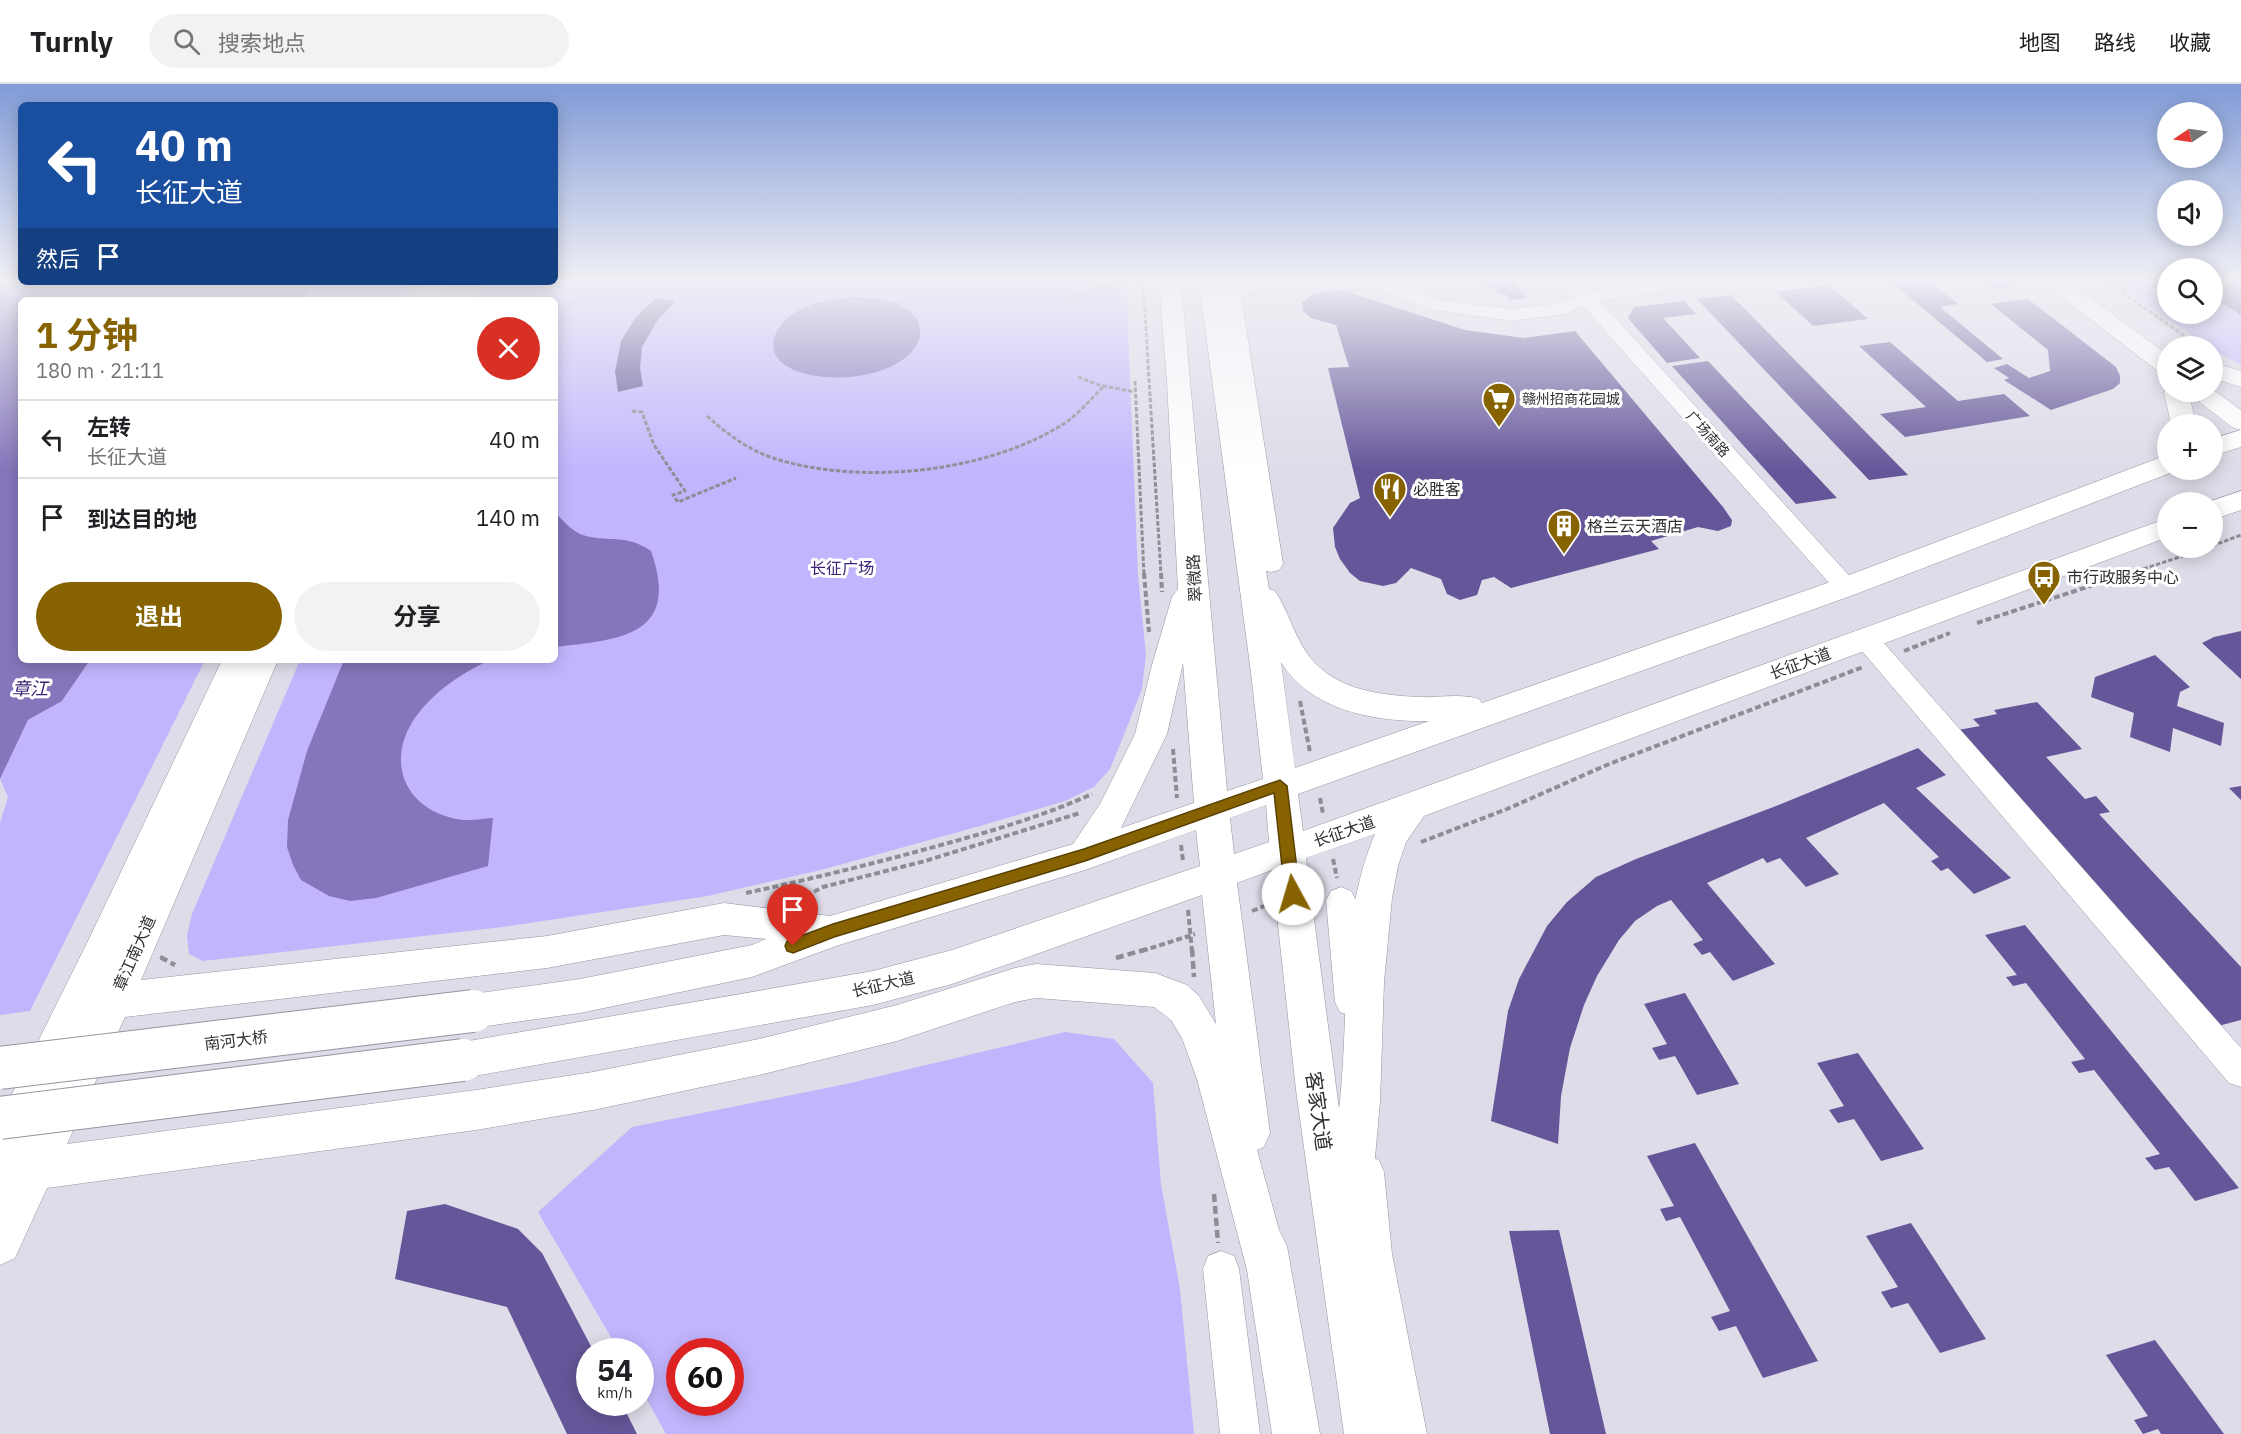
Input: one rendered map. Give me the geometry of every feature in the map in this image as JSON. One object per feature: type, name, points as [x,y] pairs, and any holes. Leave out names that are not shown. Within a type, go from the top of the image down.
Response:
[{"type":"main road","name":"翠微路","points":[[1177,344],[1194,575],[1199,681],[1219,874]]},
{"type":"main road","points":[[1229,344],[1260,566],[1267,673],[1280,786]]},
{"type":"main road","points":[[2137,345],[2157,360]]},
{"type":"main road","points":[[2137,345],[2157,368]]},
{"type":"main road","points":[[2223,373],[2241,380]]},
{"type":"main road","points":[[2223,385],[2241,398]]},
{"type":"main road","points":[[2214,402],[2241,422]]},
{"type":"main road","points":[[2223,444],[2241,438]]},
{"type":"main road","points":[[76,1005],[505,957],[642,936],[724,919],[833,931],[1085,855],[1846,587],[2157,464]]},
{"type":"main road","points":[[2223,507],[2241,500]]},
{"type":"main road","points":[[2223,515],[2241,513]]},
{"type":"main road","name":"长征大道","points":[[0,1118],[463,1060],[873,988],[952,967],[1328,836],[1419,823],[1875,649],[2157,532]]},
{"type":"main road","points":[[1260,566],[1298,664],[1316,683],[1330,691],[1376,705],[1409,710],[1437,710],[1518,702]]},
{"type":"main road","points":[[1085,855],[1112,813],[1151,734],[1167,665],[1194,575]]},
{"type":"main road","name":"章江南大道","points":[[0,1243],[12,1168],[76,1005],[236,663]]},
{"type":"main road","name":"章江南大道","points":[[12,1168],[137,949],[262,663]]},
{"type":"main road","name":"客家大道","points":[[1280,786],[1313,1069],[1342,1274],[1368,1434]]},
{"type":"main road","points":[[1342,1274],[1360,1102],[1365,981],[1374,898],[1380,866],[1391,836],[1419,823]]},
{"type":"main road","points":[[1219,874],[1236,1037],[1268,1268],[1296,1434]]},
{"type":"main road","name":"南河大桥","points":[[0,1068],[580,996],[707,972],[752,961],[833,931]]},
{"type":"main road","points":[[936,1010],[1001,950]]},
{"type":"main road","points":[[12,1168],[536,1101],[685,1073],[897,1023],[1036,981],[1155,990],[1173,997],[1193,1018],[1206,1046],[1268,1268]]},
{"type":"main road","points":[[719,1015],[835,1037]]},
{"type":"street","name":"广场南路","points":[[1627,344],[1846,587]]},
{"type":"street","points":[[1875,649],[2241,1072]]},
{"type":"street","points":[[1341,900],[1374,1254],[1407,1434]]},
{"type":"street","points":[[1221,1269],[1240,1434]]},
{"type":"path","points":[[1147,344],[1162,594]]},
{"type":"path","points":[[1078,377],[1104,386],[1135,392]]},
{"type":"path","points":[[1135,381],[1140,523],[1149,635]]},
{"type":"path","points":[[707,416],[732,438],[776,458],[814,467],[896,472],[959,463],[1018,445],[1068,420],[1104,386]]},
{"type":"path","points":[[632,411],[642,412],[654,445],[685,491],[673,495],[678,502],[736,478]]},
{"type":"path","points":[[2223,542],[2241,535]]},
{"type":"path","points":[[1971,625],[2175,558]]},
{"type":"path","points":[[1419,823],[1507,808],[1875,649],[1960,629]]},
{"type":"path","points":[[1299,700],[1311,757]]},
{"type":"path","points":[[1172,740],[1174,773]]},
{"type":"path","points":[[735,895],[825,876],[990,831],[1072,804],[1101,789]]},
{"type":"path","points":[[1318,791],[1341,900]]},
{"type":"path","points":[[162,958],[178,967]]},
{"type":"green space","name":"长征广场","points":[[558,344],[1129,344],[1138,575],[1146,655],[1142,689],[1110,769],[1094,787],[1065,801],[821,870],[708,896],[503,927],[203,961],[189,954],[187,935],[192,914],[299,663],[558,663]]},
{"type":"green space","points":[[2223,344],[2241,344],[2241,365],[2223,355]]},
{"type":"green space","points":[[88,663],[204,663],[30,1011],[0,1015],[0,823],[8,797],[0,779],[28,720],[62,701]]},
{"type":"green space","points":[[1065,1032],[1114,1039],[1153,1083],[1161,1184],[1180,1289],[1194,1434],[666,1434],[654,1412],[654,1338],[611,1338],[538,1212],[632,1127],[846,1084]]},
{"type":"water","name":"章江","points":[[0,344],[18,344],[18,663],[88,663],[62,701],[28,720],[0,779]]},
{"type":"water","points":[[775,344],[917,344],[902,360],[880,371],[854,377],[826,377],[802,373],[783,364],[774,350]]},
{"type":"water","points":[[558,516],[581,534],[595,538],[626,540],[651,551],[658,579],[658,601],[651,617],[639,628],[622,636],[558,647]]},
{"type":"water","points":[[343,663],[484,663],[450,683],[424,706],[408,731],[402,747],[401,763],[410,791],[435,812],[462,820],[493,818],[488,866],[376,898],[350,901],[329,896],[301,880],[287,847],[288,820],[307,751]]},
{"type":"building","points":[[620,344],[644,344],[640,368],[643,386],[618,392],[615,372]]},
{"type":"building","name":"赣州招商花园城","points":[[1342,344],[1586,344],[1723,507],[1732,520],[1731,526],[1718,531],[1698,527],[1651,541],[1659,549],[1511,588],[1494,577],[1482,580],[1477,595],[1460,600],[1447,594],[1441,579],[1411,568],[1396,583],[1383,586],[1360,581],[1350,573],[1340,559],[1335,547],[1333,528],[1350,503],[1360,498],[1328,368],[1349,367]]},
{"type":"building","points":[[1651,344],[1687,344],[1700,358],[1667,363]]},
{"type":"building","points":[[1740,344],[1779,344],[1908,475],[1869,480]]},
{"type":"building","points":[[1892,344],[1958,401],[2004,394],[2030,416],[1905,437],[1880,414],[1926,407],[1859,346]]},
{"type":"building","points":[[1965,344],[1985,344],[2003,359],[1987,362]]},
{"type":"building","points":[[2041,344],[2086,344],[2116,367],[2120,383],[2113,389],[2051,410],[2004,380],[2009,378],[1994,368],[2007,364],[2029,378],[2050,371],[2048,350]]},
{"type":"building","points":[[1708,361],[1837,498],[1796,504],[1672,366]]},
{"type":"building","points":[[2241,631],[2241,679],[2202,643],[2214,637]]},
{"type":"building","points":[[2155,655],[2190,687],[2180,692],[2177,706],[2224,723],[2221,746],[2173,728],[2170,752],[2130,737],[2134,713],[2091,697],[2095,677]]},
{"type":"building","points":[[2037,702],[2082,749],[2046,757],[2085,799],[2096,796],[2110,812],[2099,814],[2241,967],[2241,1020],[2218,1026],[1958,730],[1980,726],[1973,719],[1997,714],[1994,710]]},
{"type":"building","points":[[1918,748],[1946,775],[1916,788],[2011,878],[1974,894],[1948,868],[1941,871],[1931,861],[1939,857],[1884,803],[1806,838],[1839,874],[1806,887],[1780,858],[1767,863],[1763,858],[1707,883],[1775,964],[1733,981],[1710,952],[1702,955],[1693,944],[1703,940],[1671,900],[1657,906],[1635,921],[1619,940],[1597,976],[1584,1005],[1570,1048],[1561,1096],[1558,1144],[1491,1121],[1508,1011],[1519,979],[1547,926],[1567,902],[1596,877],[1636,859],[1776,806]]},
{"type":"building","points":[[2241,786],[2241,800],[2229,788]]},
{"type":"building","points":[[2025,925],[2239,1188],[2195,1201],[2169,1167],[2155,1170],[2145,1158],[2160,1154],[2094,1070],[2079,1073],[2071,1062],[2085,1059],[2026,983],[2013,986],[2006,977],[2017,975],[1985,935]]},
{"type":"building","points":[[1685,993],[1739,1084],[1697,1095],[1675,1056],[1659,1060],[1652,1048],[1667,1044],[1644,1004]]},
{"type":"building","points":[[1858,1053],[1924,1149],[1881,1161],[1854,1119],[1838,1123],[1829,1110],[1844,1106],[1817,1063]]},
{"type":"building","points":[[1695,1143],[1818,1361],[1763,1378],[1736,1326],[1719,1331],[1711,1317],[1730,1311],[1680,1217],[1666,1221],[1660,1209],[1674,1206],[1647,1156]]},
{"type":"building","points":[[445,1204],[518,1229],[542,1253],[587,1338],[576,1338],[576,1416],[628,1416],[637,1434],[567,1434],[507,1307],[395,1279],[407,1211]]},
{"type":"building","points":[[1911,1223],[1986,1339],[1940,1353],[1908,1303],[1891,1308],[1881,1292],[1898,1287],[1866,1236]]},
{"type":"building","points":[[1559,1230],[1606,1434],[1550,1434],[1509,1231]]},
{"type":"building","points":[[2155,1340],[2224,1434],[2161,1434],[2158,1429],[2143,1434],[2134,1420],[2148,1416],[2106,1355]]},
{"type":"place","name":"赣州招商花园城","points":[[1499,428]]},
{"type":"place","name":"必胜客","points":[[1390,518]]},
{"type":"place","name":"格兰云天酒店","points":[[1564,555]]},
{"type":"place","name":"市行政服务中心","points":[[2044,606]]},
{"type":"route","points":[[793,946],[833,931],[1085,855],[1280,786],[1293,894]]}]
